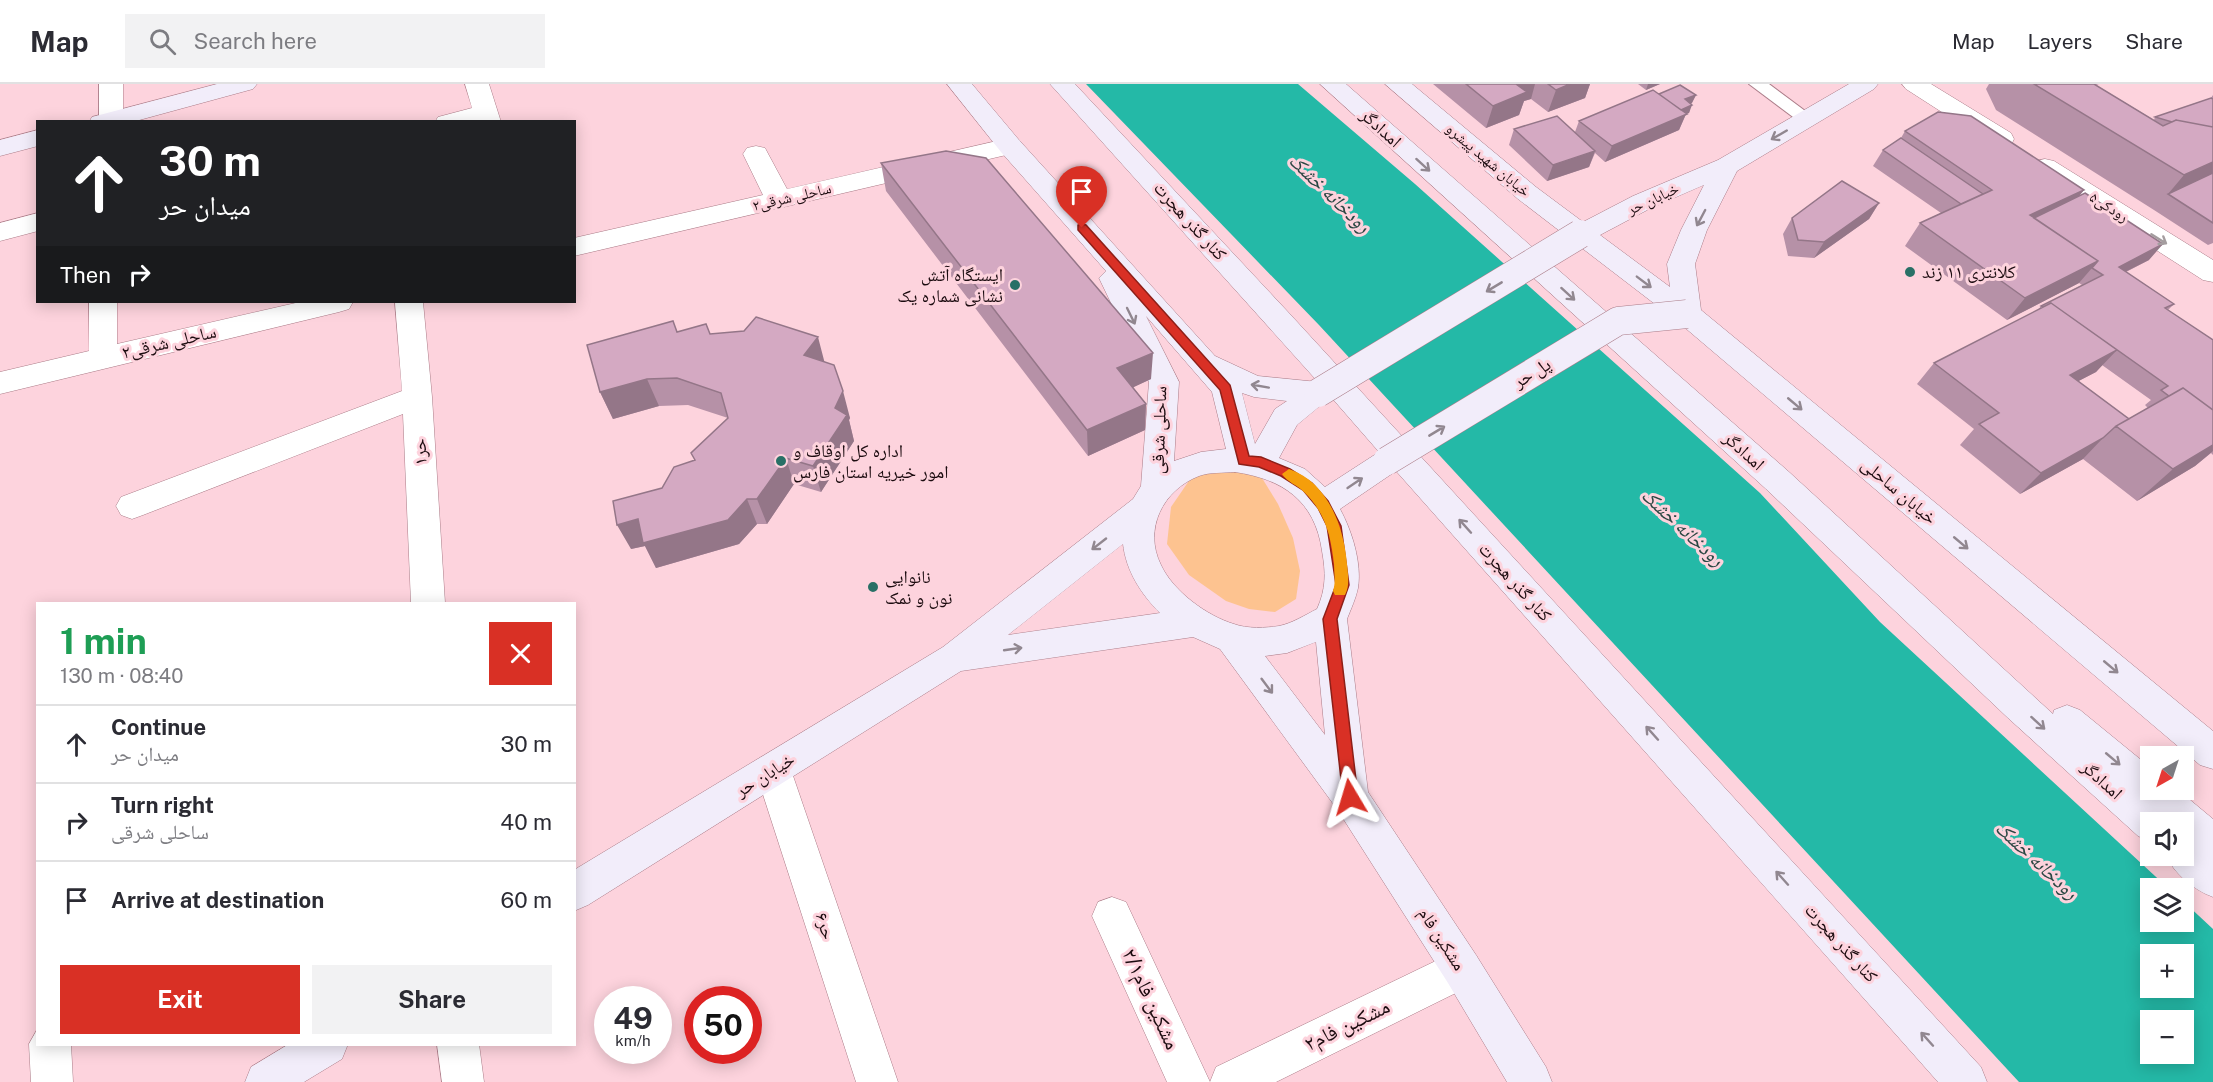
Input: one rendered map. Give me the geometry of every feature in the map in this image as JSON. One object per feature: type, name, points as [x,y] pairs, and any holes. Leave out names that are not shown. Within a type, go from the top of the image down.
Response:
[{"type":"main road","points":[[112,120],[245,84]]},
{"type":"main road","name":"ساحلی شرقی","points":[[959,84],[1096,244],[1226,388],[1252,461]]},
{"type":"main road","name":"کنار گذر هجرت","points":[[1062,84],[1279,320],[1966,1082]]},
{"type":"main road","name":"امدادگر","points":[[1332,84],[1777,480],[2020,707],[2140,814]]},
{"type":"main road","name":"خیابان شهید پیشرو","points":[[1397,84],[1527,193],[1580,234]]},
{"type":"main road","name":"خیابان حر","points":[[1580,234],[1642,202],[1727,166],[1866,84]]},
{"type":"main road","points":[[0,148],[36,139]]},
{"type":"main road","points":[[1687,314],[1681,264],[1694,230],[1727,166]]},
{"type":"main road","points":[[1252,461],[1286,417],[1318,393],[1580,234]]},
{"type":"main road","name":"خیابان ساحلی","points":[[1580,234],[1687,314],[2213,753]]},
{"type":"main road","name":"ساحلی شرقی","points":[[1096,244],[1164,382],[1151,498]]},
{"type":"main road","name":"پل حر","points":[[1323,504],[1387,461],[1618,321],[1687,314]]},
{"type":"main road","points":[[1202,362],[1254,386],[1318,393]]},
{"type":"main road","points":[[1252,461],[1286,473],[1307,486],[1323,504],[1334,526],[1342,585],[1330,619],[1300,634],[1278,640],[1232,639],[1196,622],[1171,603],[1153,579],[1140,554],[1137,528],[1151,498],[1172,476],[1189,467],[1209,462],[1252,461]]},
{"type":"main road","points":[[1777,480],[2213,842]]},
{"type":"main road","name":"خیابان حر","points":[[576,891],[955,657],[1151,498]]},
{"type":"main road","name":"مشکین فام","points":[[1330,619],[1350,797]]},
{"type":"main road","points":[[955,657],[1196,622]]},
{"type":"main road","name":"مشکین فام","points":[[1232,639],[1350,797],[1462,969],[1531,1082]]},
{"type":"main road","points":[[2194,862],[2213,879]]},
{"type":"main road","points":[[266,1082],[324,1046]]},
{"type":"street","points":[[108,120],[111,84]]},
{"type":"street","points":[[463,120],[487,117],[477,84]]},
{"type":"street","name":"رودکی۵","points":[[1914,84],[2213,273]]},
{"type":"street","name":"ساحلی شرقی۲","points":[[576,248],[1010,146]]},
{"type":"street","points":[[756,154],[780,200]]},
{"type":"street","points":[[0,232],[36,223]]},
{"type":"street","points":[[103,303],[103,358]]},
{"type":"street","name":"ساحلی شرقی۲","points":[[0,382],[335,303]]},
{"type":"street","name":"حر۱","points":[[409,303],[417,397],[428,602]]},
{"type":"street","points":[[132,506],[417,397]]},
{"type":"street","name":"حر۶","points":[[773,770],[877,1082]]},
{"type":"street","name":"۲/۱مشکین فام","points":[[1112,916],[1189,1082]]},
{"type":"street","name":"مشکین فام۲","points":[[1231,1082],[1462,969]]},
{"type":"street","points":[[50,1046],[51,1082]]},
{"type":"street","points":[[458,1046],[463,1082]]},
{"type":"lane","points":[[1758,84],[1807,119]]},
{"type":"shaded area","points":[[1243,469],[1262,478],[1278,504],[1293,538],[1300,571],[1296,599],[1275,612],[1249,609],[1226,601],[1189,575],[1167,544],[1171,507],[1195,472]]},
{"type":"water","name":"رودخانه خشک","points":[[1086,84],[1298,84],[1415,184],[1760,493],[1880,622],[2140,862],[2140,866],[2144,866],[2157,878],[2140,878],[2140,932],[2194,932],[2194,911],[2213,929],[2213,1082],[2019,1082],[1319,325]]},
{"type":"building","points":[[1466,84],[1516,84],[1527,92],[1493,106]]},
{"type":"building","points":[[1548,84],[1570,84],[1556,90]]},
{"type":"building","points":[[2034,84],[2094,84],[2163,126],[2176,120],[2213,127],[2213,162],[2184,175]]},
{"type":"building","points":[[1680,85],[1696,95],[1685,99],[1692,105],[1681,110],[1659,94]]},
{"type":"building","points":[[1653,90],[1687,114],[1612,146],[1579,121]]},
{"type":"building","points":[[2213,99],[2213,127],[2176,120],[2172,122],[2155,117]]},
{"type":"building","points":[[1938,112],[1971,116],[2084,190],[2030,215],[2098,261],[2025,298],[1920,223],[1992,190],[1905,131]]},
{"type":"building","points":[[1557,116],[1595,151],[1553,165],[1514,129]]},
{"type":"building","points":[[1901,138],[1983,194],[1961,204],[1883,150]]},
{"type":"building","name":"ایستگاه آتش نشانی شماره یک","points":[[946,151],[986,158],[1153,353],[1117,368],[1146,404],[1087,430],[881,163]]},
{"type":"building","points":[[2213,173],[2213,223],[2168,194]]},
{"type":"building","points":[[1842,181],[1879,203],[1824,242],[1798,240],[1792,218]]},
{"type":"building","points":[[2085,193],[2163,244],[2119,267],[2174,304],[2165,308],[2213,340],[2213,410],[2183,388],[2169,396],[2161,390],[2168,386],[2051,303],[2041,306],[2103,275],[2092,268],[2098,261],[2034,218]]},
{"type":"building","points":[[2051,303],[2117,350],[2070,375],[2129,419],[2116,426],[2103,438],[2041,473],[1979,424],[1999,413],[1934,363]]},
{"type":"building","name":"اداره کل اوقاف و امور خیریه استان فارس","points":[[756,317],[818,337],[804,355],[834,365],[843,391],[835,408],[847,415],[813,466],[786,458],[757,499],[747,499],[728,520],[643,543],[638,519],[617,525],[613,501],[662,488],[674,467],[695,460],[691,453],[728,418],[721,393],[677,378],[647,379],[600,392],[587,345],[673,321],[677,332],[706,324],[710,334],[744,331]]},
{"type":"building","points":[[2183,388],[2213,410],[2213,445],[2173,469],[2116,426]]},
{"type":"slow traffic","points":[[1289,474],[1307,486],[1323,504],[1334,526],[1339,552],[1342,585],[1340,591]]},
{"type":"place","name":"کلانتری ۱۱ زند","points":[[1910,272]]},
{"type":"place","name":"ایستگاه آتش نشانی شماره یک","points":[[1015,285]]},
{"type":"place","name":"اداره کل اوقاف و امور خیریه استان فارس","points":[[781,461]]},
{"type":"place","name":"نانوایی نون و نمک","points":[[873,587]]},
{"type":"route","points":[[1082,228],[1226,388],[1244,460],[1261,462],[1286,473],[1307,486],[1323,504],[1334,526],[1342,585],[1330,619],[1350,797]]}]
